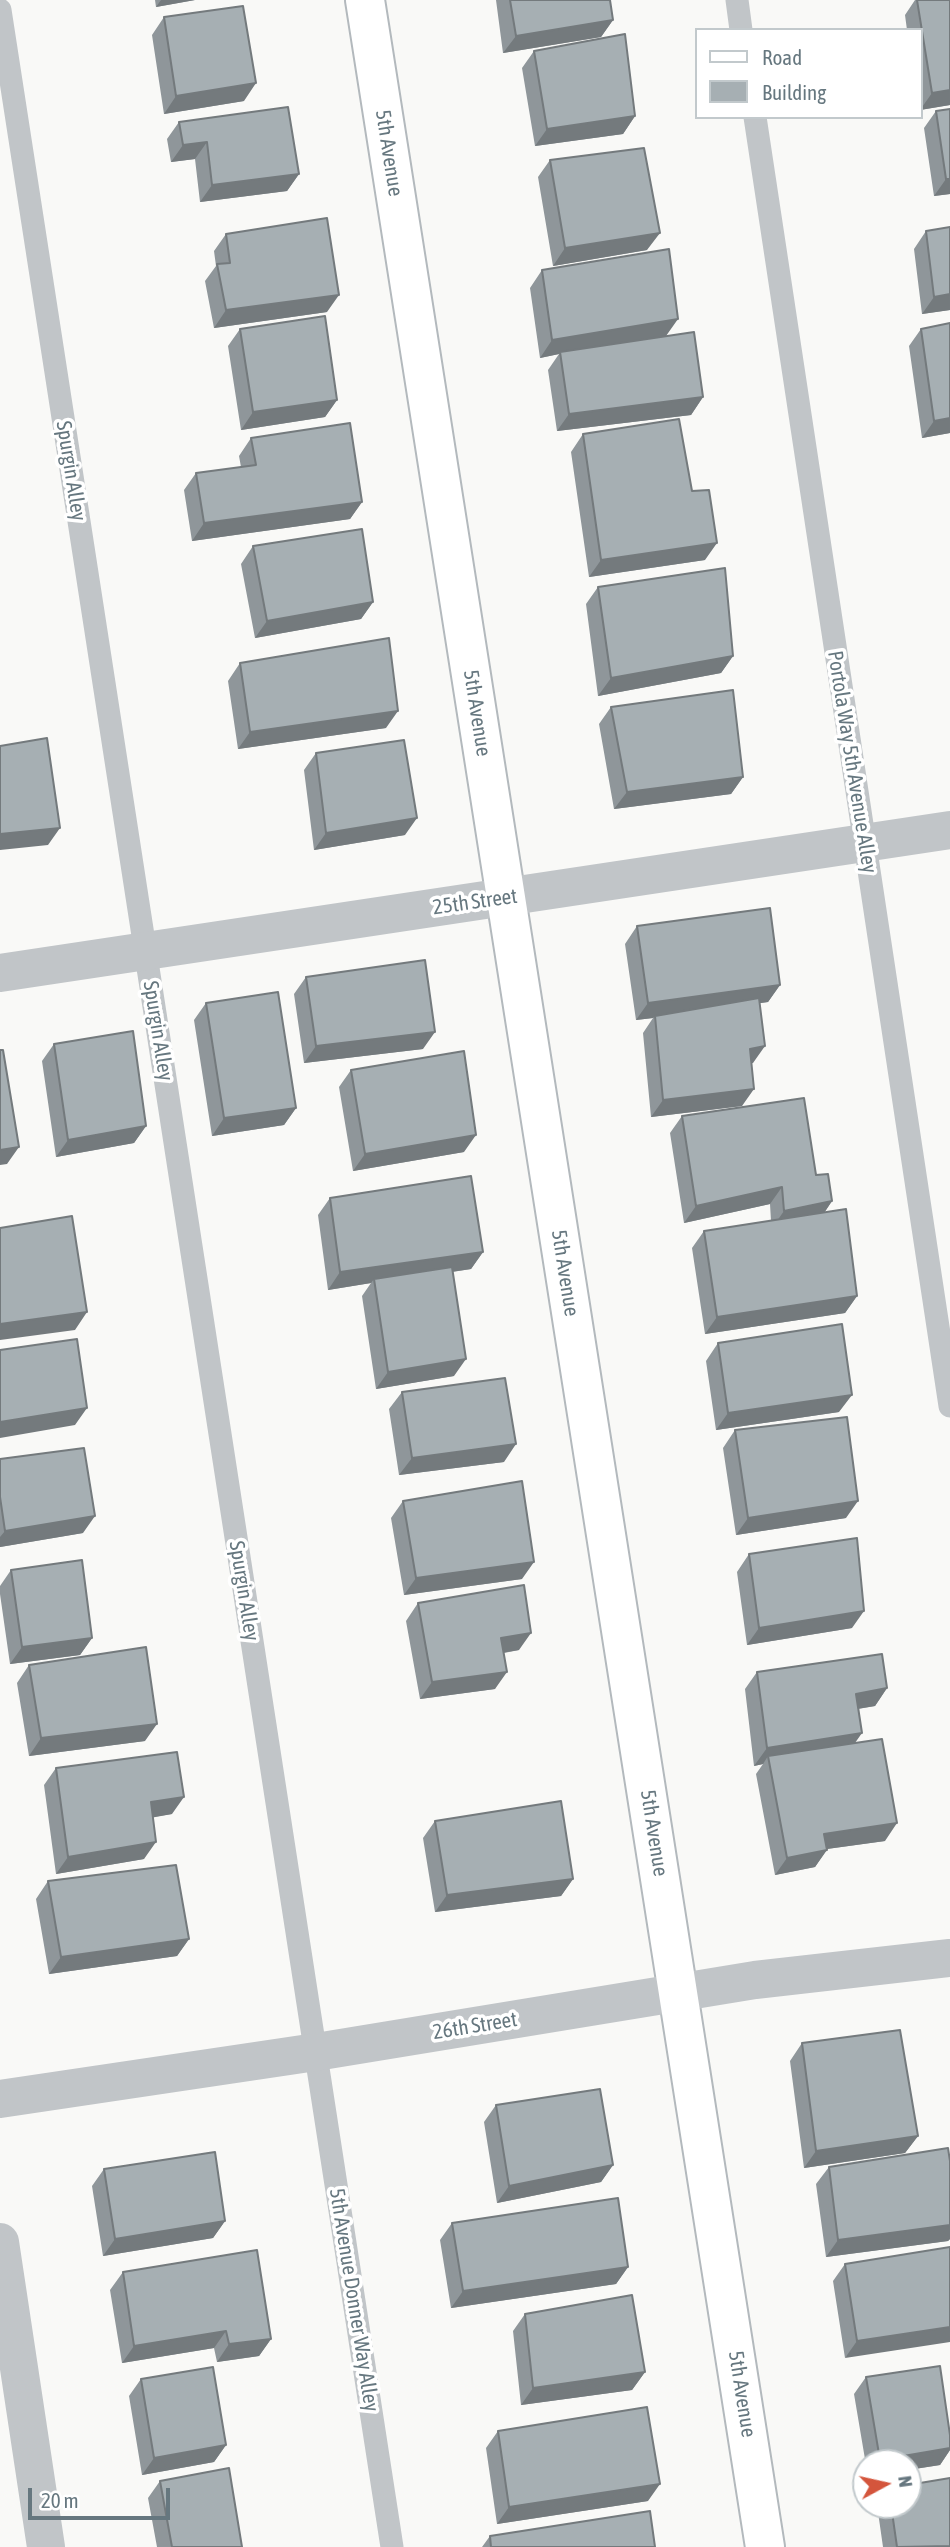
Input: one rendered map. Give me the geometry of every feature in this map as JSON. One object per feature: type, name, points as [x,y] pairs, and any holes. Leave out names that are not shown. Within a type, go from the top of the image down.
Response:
[{"type":"street","name":"5th Avenue","points":[[365,0],[765,2547]]},
{"type":"street","name":"25th Street","points":[[0,973],[950,830]]},
{"type":"street","name":"26th Street","points":[[0,2099],[316,2052],[755,1980],[950,1958]]},
{"type":"street","points":[[0,2242],[46,2547]]},
{"type":"lane","points":[[737,0],[741,28]]},
{"type":"lane","name":"Spurgin Alley","points":[[0,10],[316,2052]]},
{"type":"lane","name":"Portola Way 5th Avenue Alley","points":[[755,119],[950,1406]]},
{"type":"lane","name":"5th Avenue Donner Way Alley","points":[[316,2052],[392,2547]]},
{"type":"building","points":[[510,0],[610,0],[613,20],[516,36]]},
{"type":"building","points":[[917,0],[950,0],[950,90],[932,93]]},
{"type":"building","points":[[243,6],[256,83],[176,96],[164,17]]},
{"type":"building","points":[[625,34],[635,116],[547,129],[534,51]]},
{"type":"building","points":[[288,107],[299,174],[212,185],[207,142],[183,145],[179,122]]},
{"type":"building","points":[[950,109],[950,179],[946,179],[936,111]]},
{"type":"building","points":[[644,148],[660,233],[565,248],[550,160]]},
{"type":"building","points":[[327,218],[339,295],[226,310],[217,264],[230,263],[226,234]]},
{"type":"building","points":[[950,227],[950,294],[934,297],[926,231]]},
{"type":"building","points":[[669,249],[678,319],[552,340],[542,270]]},
{"type":"building","points":[[325,316],[337,400],[253,412],[240,329]]},
{"type":"building","points":[[950,323],[950,418],[934,421],[921,329]]},
{"type":"building","points":[[694,332],[703,397],[569,414],[560,352]]},
{"type":"building","points":[[679,419],[692,491],[709,490],[717,543],[601,560],[583,434]]},
{"type":"building","points":[[350,423],[362,502],[204,523],[196,473],[256,465],[251,438]]},
{"type":"building","points":[[362,529],[373,602],[267,621],[253,546]]},
{"type":"building","points":[[725,568],[733,656],[611,678],[598,587]]},
{"type":"building","points":[[389,638],[398,711],[250,732],[240,663]]},
{"type":"building","points":[[733,690],[743,777],[627,792],[611,707]]},
{"type":"building","points":[[47,738],[60,828],[0,834],[0,746]]},
{"type":"building","points":[[404,740],[417,818],[326,833],[316,753]]},
{"type":"building","points":[[770,908],[780,985],[648,1003],[637,926]]},
{"type":"building","points":[[425,960],[435,1032],[316,1046],[306,977]]},
{"type":"building","points":[[278,992],[296,1108],[224,1118],[206,1003]]},
{"type":"building","points":[[759,998],[765,1046],[750,1049],[754,1089],[663,1100],[655,1016]]},
{"type":"building","points":[[133,1031],[146,1126],[68,1140],[54,1044]]},
{"type":"building","points":[[0,1050],[3,1050],[19,1147],[0,1150]]},
{"type":"building","points":[[464,1051],[476,1135],[365,1154],[351,1070]]},
{"type":"building","points":[[804,1098],[816,1175],[828,1174],[832,1201],[784,1211],[782,1187],[696,1206],[682,1116]]},
{"type":"building","points":[[471,1176],[483,1252],[340,1272],[330,1198]]},
{"type":"building","points":[[846,1209],[857,1296],[717,1317],[704,1231]]},
{"type":"building","points":[[72,1216],[87,1312],[0,1324],[0,1228]]},
{"type":"building","points":[[452,1267],[466,1359],[388,1372],[374,1279]]},
{"type":"building","points":[[842,1324],[852,1395],[728,1413],[718,1343]]},
{"type":"building","points":[[77,1339],[87,1408],[0,1422],[0,1350]]},
{"type":"building","points":[[505,1378],[516,1444],[412,1458],[402,1392]]},
{"type":"building","points":[[847,1417],[858,1501],[748,1518],[735,1430]]},
{"type":"building","points":[[84,1448],[95,1516],[5,1531],[0,1497],[0,1459]]},
{"type":"building","points":[[522,1481],[534,1562],[416,1578],[403,1501]]},
{"type":"building","points":[[857,1538],[864,1611],[759,1628],[749,1554]]},
{"type":"building","points":[[82,1560],[92,1638],[22,1647],[11,1570]]},
{"type":"building","points":[[524,1585],[531,1633],[501,1638],[507,1672],[432,1682],[418,1603]]},
{"type":"building","points":[[146,1647],[157,1724],[41,1738],[29,1665]]},
{"type":"building","points":[[882,1654],[887,1688],[856,1694],[862,1733],[767,1748],[757,1672]]},
{"type":"building","points":[[882,1739],[897,1823],[824,1834],[827,1850],[787,1858],[768,1756]]},
{"type":"building","points":[[177,1752],[184,1797],[151,1802],[156,1842],[68,1857],[56,1768]]},
{"type":"building","points":[[561,1801],[573,1879],[447,1895],[435,1821]]},
{"type":"building","points":[[176,1865],[189,1939],[61,1957],[48,1881]]},
{"type":"building","points":[[900,2030],[918,2136],[816,2151],[802,2043]]},
{"type":"building","points":[[600,2089],[613,2165],[509,2186],[496,2105]]},
{"type":"building","points":[[948,2148],[950,2225],[838,2240],[829,2167]]},
{"type":"building","points":[[215,2152],[225,2221],[115,2239],[104,2169]]},
{"type":"building","points":[[618,2198],[628,2267],[463,2291],[452,2223]]},
{"type":"building","points":[[950,2247],[950,2327],[857,2341],[845,2264]]},
{"type":"building","points":[[257,2250],[271,2339],[229,2344],[226,2331],[134,2346],[123,2272]]},
{"type":"building","points":[[632,2295],[645,2372],[533,2388],[525,2314]]},
{"type":"building","points":[[940,2366],[950,2448],[922,2453],[922,2449],[878,2449],[866,2377]]},
{"type":"building","points":[[213,2367],[226,2445],[154,2458],[141,2379]]},
{"type":"building","points":[[647,2407],[660,2484],[509,2507],[498,2431]]},
{"type":"building","points":[[229,2468],[242,2547],[172,2547],[160,2481]]},
{"type":"building","points":[[950,2478],[950,2546],[897,2547],[893,2519],[922,2519],[922,2483]]},
{"type":"building","points":[[650,2511],[655,2547],[491,2547],[490,2536]]}]
